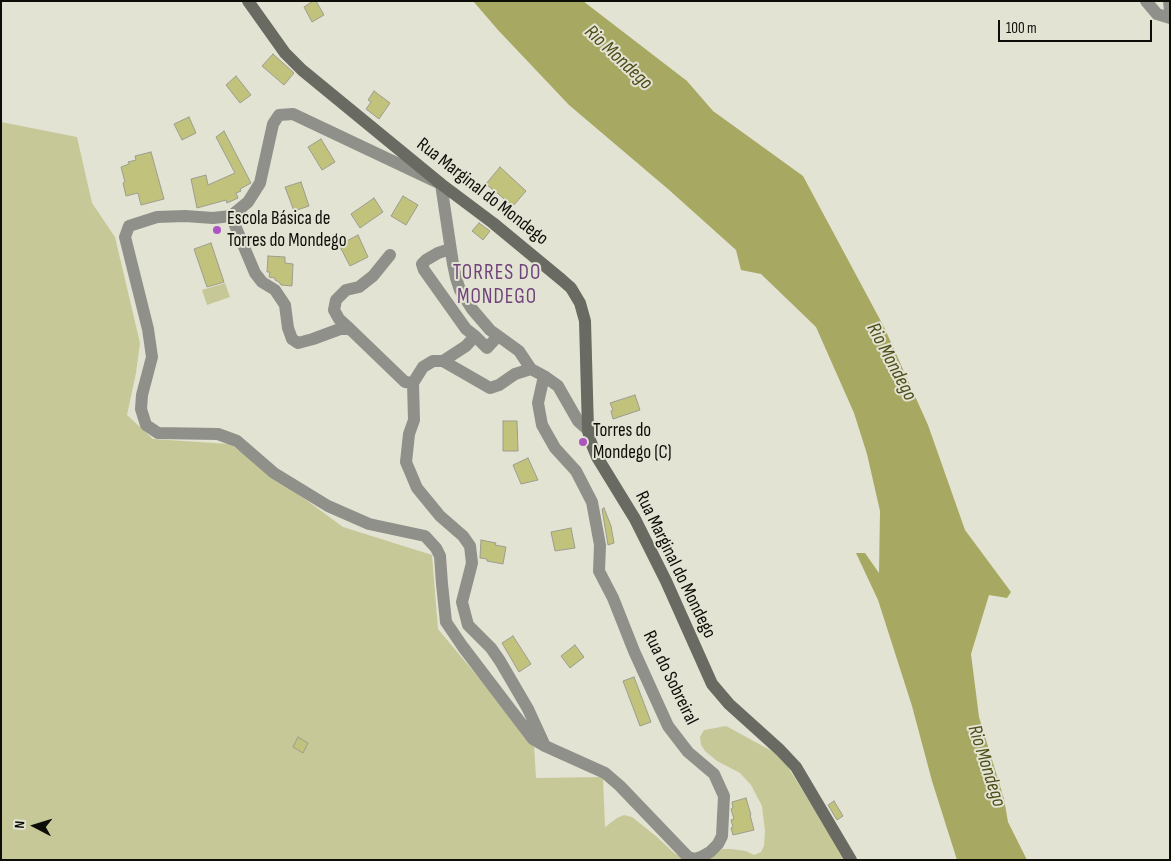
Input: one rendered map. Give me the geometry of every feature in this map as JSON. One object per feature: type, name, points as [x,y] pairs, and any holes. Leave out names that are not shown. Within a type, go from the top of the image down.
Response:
[{"type":"main road","name":"Rua Marginal do Mondego","points":[[248,2],[285,53],[302,70],[571,288],[580,303],[585,321],[588,430],[597,457],[635,519],[666,581],[712,684],[729,704],[796,767],[851,860]]},
{"type":"street","points":[[1146,1],[1157,14],[1170,18]]},
{"type":"street","points":[[1169,1],[1170,11]]},
{"type":"street","points":[[350,329],[340,329],[313,339],[298,342],[292,339],[284,305],[275,290],[262,282],[255,273],[231,216],[248,202],[260,183],[274,124],[279,116],[292,114],[441,184],[450,249],[456,278],[463,295],[487,327],[519,351],[531,369],[558,386],[578,421],[588,430]]},
{"type":"street","name":"Rua do Sobreiral","points":[[231,216],[214,218],[157,217],[129,226],[125,237],[148,329],[152,357],[142,395],[141,409],[146,425],[158,433],[218,434],[237,441],[274,473],[328,506],[368,524],[425,536],[436,548],[440,556],[446,622],[533,739],[605,773],[620,786],[688,857],[694,859],[701,858],[718,844],[722,836],[724,796],[714,774],[688,752],[668,726],[634,651],[613,598],[599,571],[600,545],[592,502],[576,471],[555,448],[542,425],[538,403],[544,376]]},
{"type":"street","points":[[450,249],[426,260],[422,264],[423,268],[466,329],[487,348],[498,336]]},
{"type":"street","points":[[390,255],[373,276],[358,287],[346,290],[336,300],[334,310],[339,319],[405,382],[413,384]]},
{"type":"street","points":[[443,361],[466,346],[475,336]]},
{"type":"street","points":[[531,369],[515,374],[499,385],[490,388],[443,361],[433,361],[423,367],[413,384],[414,420],[409,434],[406,462],[417,488],[440,516],[463,536],[470,546],[472,563],[462,602],[468,624],[491,648],[500,661],[528,709],[545,746]]},
{"type":"green space","points":[[1,122],[77,137],[92,203],[115,237],[140,343],[127,415],[153,439],[230,444],[343,527],[432,555],[438,629],[534,744],[536,778],[603,777],[605,827],[624,815],[632,817],[674,853],[686,860],[1,860]]},
{"type":"green space","points":[[225,283],[230,297],[207,305],[202,290]]},
{"type":"green space","points":[[726,726],[781,756],[846,860],[702,860],[723,849],[746,851],[754,855],[761,852],[764,846],[765,831],[762,806],[751,785],[740,773],[717,761],[701,745],[700,737],[704,730]]},
{"type":"water","name":"Rio Mondego","points":[[473,1],[583,1],[687,81],[713,111],[803,176],[884,327],[928,425],[965,530],[1011,592],[1007,598],[989,595],[971,654],[979,717],[1004,799],[1008,822],[1027,860],[957,860],[932,781],[912,706],[878,600],[856,553],[865,553],[879,573],[880,511],[867,454],[854,413],[816,327],[761,274],[741,270],[736,250],[569,105]]},
{"type":"building","points":[[316,1],[324,15],[312,22],[304,7]]},
{"type":"building","points":[[273,54],[294,73],[284,85],[262,66]]},
{"type":"building","points":[[236,76],[251,95],[240,103],[226,85]]},
{"type":"building","points":[[374,91],[390,103],[379,119],[366,109],[371,102],[368,100]]},
{"type":"building","points":[[189,117],[196,133],[182,140],[174,124]]},
{"type":"building","points":[[224,131],[251,183],[236,193],[238,198],[227,203],[226,200],[197,208],[191,179],[206,175],[208,185],[235,173],[216,137]]},
{"type":"building","points":[[321,139],[335,162],[322,170],[308,147]]},
{"type":"building","points":[[151,152],[164,199],[141,205],[138,193],[126,196],[121,167],[129,164],[128,162],[136,160],[135,156]]},
{"type":"building","points":[[500,167],[526,191],[513,206],[486,184]]},
{"type":"building","points":[[301,182],[309,206],[294,211],[285,187]]},
{"type":"building","points":[[403,196],[418,205],[406,225],[391,216]]},
{"type":"building","points":[[374,198],[383,212],[360,228],[351,214]]},
{"type":"building","points":[[479,223],[490,231],[483,240],[472,231]]},
{"type":"building","points":[[358,235],[368,257],[350,266],[339,245]]},
{"type":"building","points":[[211,243],[224,282],[207,287],[194,249]]},
{"type":"building","points":[[268,256],[285,257],[285,263],[293,264],[292,286],[281,285],[275,278],[269,277],[270,272],[267,272]]},
{"type":"building","points":[[635,395],[640,410],[613,419],[611,411],[613,410],[610,403]]},
{"type":"building","points":[[503,421],[517,421],[518,451],[503,451]]},
{"type":"building","points":[[528,458],[538,480],[521,484],[513,465]]},
{"type":"building","points":[[604,508],[611,526],[614,543],[608,545],[602,509]]},
{"type":"building","points":[[571,528],[575,548],[555,551],[551,532]]},
{"type":"building","points":[[481,540],[506,547],[503,564],[480,558]]},
{"type":"building","points":[[513,636],[531,664],[519,672],[502,643]]},
{"type":"building","points":[[575,645],[584,657],[570,668],[561,656]]},
{"type":"building","points":[[634,677],[651,722],[640,726],[623,681]]},
{"type":"building","points":[[298,737],[308,743],[303,753],[293,747]]},
{"type":"building","points":[[746,798],[754,830],[733,835],[731,828],[733,827],[731,820],[734,819],[731,809],[733,808],[732,802]]},
{"type":"building","points":[[834,801],[843,816],[837,820],[828,805]]},
{"type":"place","name":"Escola Básica de Torres do Mondego","points":[[217,230]]},
{"type":"place","name":"Torres do Mondego (C)","points":[[583,442]]},
{"type":"district","name":"TORRES DO MONDEGO","points":[[497,286]]}]
